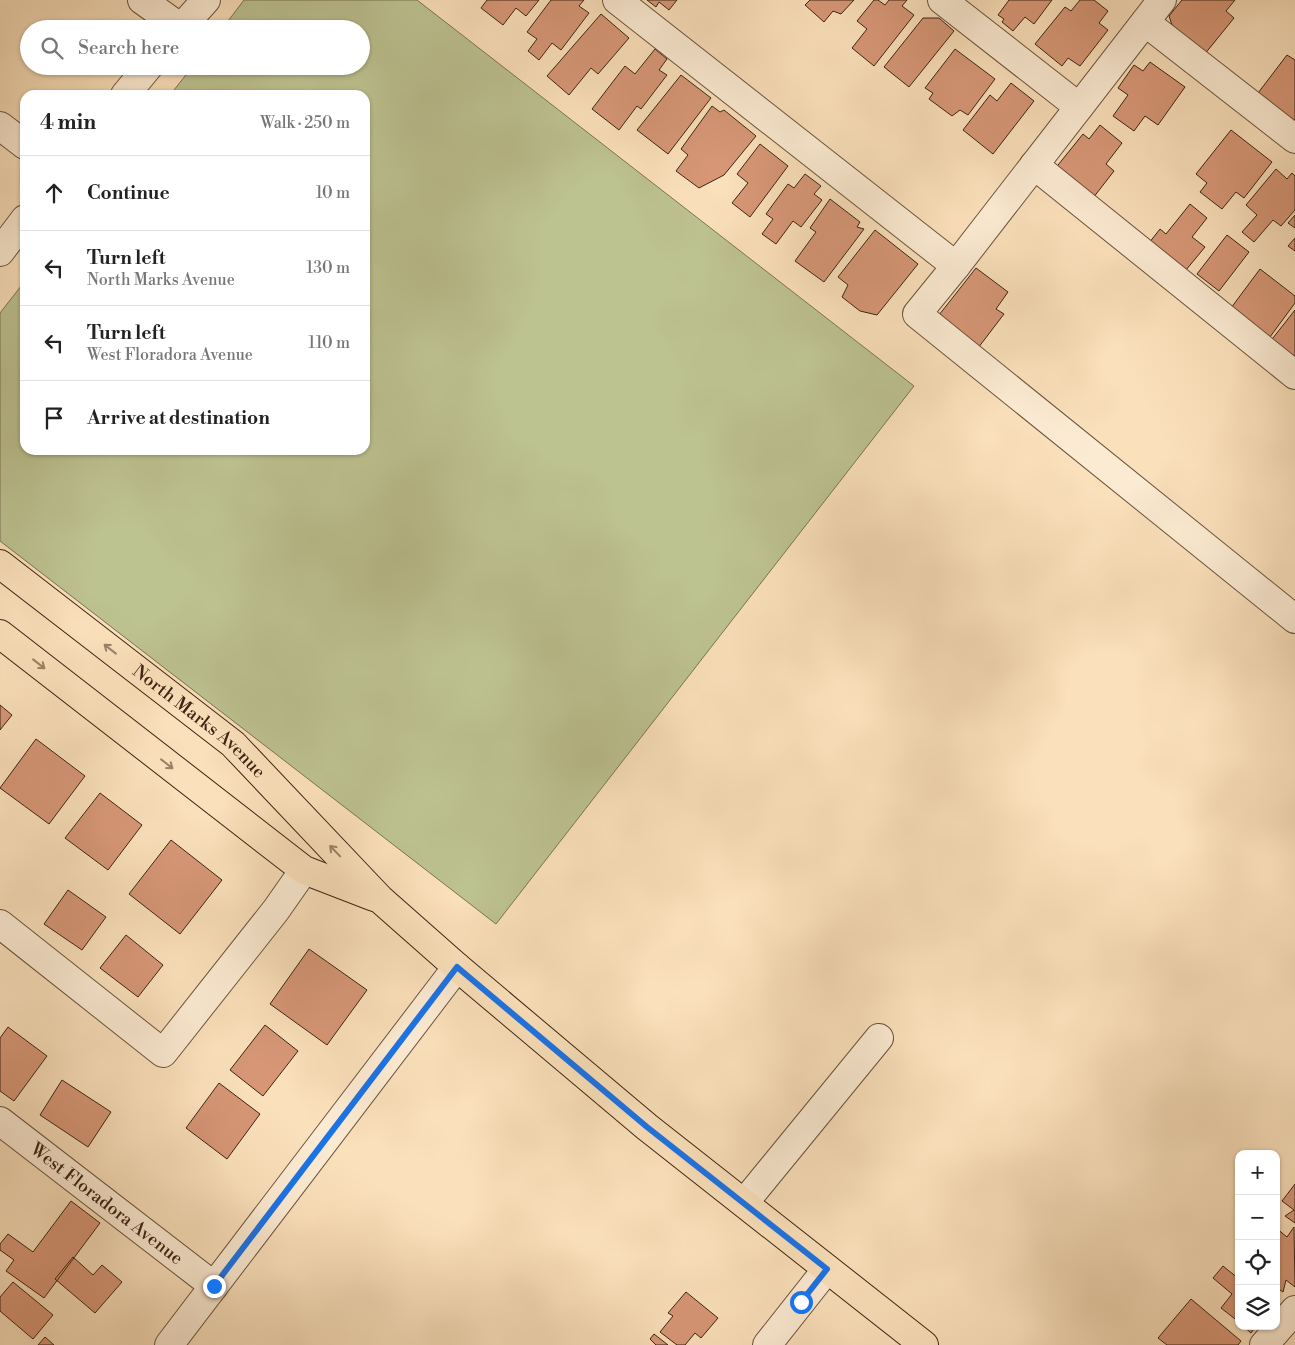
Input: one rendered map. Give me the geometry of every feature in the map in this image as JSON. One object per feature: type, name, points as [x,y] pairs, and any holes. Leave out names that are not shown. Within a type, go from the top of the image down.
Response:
[{"type":"main road","name":"North Marks Avenue","points":[[0,564],[233,744],[380,899],[457,967],[647,1127],[924,1345]]},
{"type":"main road","name":"North Marks Avenue","points":[[0,634],[304,870],[380,899]]},
{"type":"street","points":[[142,0],[169,20]]},
{"type":"street","points":[[187,20],[206,0]]},
{"type":"street","points":[[617,0],[956,266]]},
{"type":"street","points":[[942,0],[1079,107]]},
{"type":"street","points":[[1162,0],[917,314],[1295,619]]},
{"type":"street","points":[[1145,22],[1295,139]]},
{"type":"street","points":[[129,90],[142,75]]},
{"type":"street","points":[[0,126],[20,141]]},
{"type":"street","points":[[1034,165],[1295,376]]},
{"type":"street","points":[[0,252],[20,226]]},
{"type":"street","points":[[0,924],[163,1053],[276,910],[304,870]]},
{"type":"street","points":[[169,1345],[457,967]]},
{"type":"street","points":[[744,1203],[879,1038]]},
{"type":"street","name":"West Floradora Avenue","points":[[0,1121],[214,1286]]},
{"type":"street","points":[[767,1345],[827,1269]]},
{"type":"street","points":[[1264,1345],[1295,1310]]},
{"type":"green space","points":[[244,0],[417,0],[914,386],[496,924],[0,541],[0,313],[20,287],[20,455],[370,455],[370,90],[174,90],[186,75],[370,75],[370,20],[229,20]]},
{"type":"building","points":[[487,0],[539,0],[526,16],[516,8],[503,25],[481,8]]},
{"type":"building","points":[[551,0],[584,0],[579,6],[589,13],[561,50],[552,43],[539,60],[528,51],[537,39],[527,32]]},
{"type":"building","points":[[647,0],[677,0],[669,10],[659,2],[656,7]]},
{"type":"building","points":[[810,0],[854,0],[841,14],[833,11],[824,22],[805,5]]},
{"type":"building","points":[[874,0],[878,0],[885,5],[889,0],[907,0],[902,6],[914,15],[874,66],[852,48],[867,29],[857,21]]},
{"type":"building","points":[[1009,0],[1052,0],[1034,24],[1025,17],[1013,31],[1002,22],[1004,19],[998,15]]},
{"type":"building","points":[[1080,0],[1094,0],[1108,11],[1099,23],[1108,30],[1080,66],[1068,58],[1062,66],[1035,44],[1065,7],[1071,11]]},
{"type":"building","points":[[1182,0],[1235,0],[1226,11],[1234,18],[1204,55],[1174,31],[1169,16]]},
{"type":"building","points":[[601,14],[629,38],[598,74],[591,68],[569,95],[547,76]]},
{"type":"building","points":[[923,18],[939,18],[954,31],[909,87],[884,67]]},
{"type":"building","points":[[655,49],[667,59],[659,70],[667,75],[641,109],[637,106],[619,130],[592,109],[625,66],[635,74]]},
{"type":"building","points":[[955,49],[995,79],[968,115],[960,110],[952,116],[929,99],[933,93],[925,88]]},
{"type":"building","points":[[1287,55],[1295,60],[1295,121],[1258,93]]},
{"type":"building","points":[[1150,62],[1185,87],[1158,125],[1145,116],[1134,131],[1113,116],[1128,95],[1118,88],[1134,65],[1143,71]]},
{"type":"building","points":[[681,75],[711,98],[668,154],[637,130]]},
{"type":"building","points":[[1011,83],[1034,101],[993,154],[963,130],[990,95],[997,101]]},
{"type":"building","points":[[712,106],[720,112],[724,110],[756,136],[724,175],[699,188],[676,171],[688,155],[681,149]]},
{"type":"building","points":[[1100,125],[1122,143],[1106,164],[1114,171],[1093,198],[1054,170],[1083,134],[1089,139]]},
{"type":"building","points":[[1231,130],[1272,162],[1244,198],[1236,192],[1222,209],[1200,192],[1207,183],[1196,174]]},
{"type":"building","points":[[760,144],[788,166],[750,217],[732,203],[748,183],[737,174]]},
{"type":"building","points":[[1276,169],[1287,179],[1292,173],[1295,176],[1295,210],[1281,226],[1273,220],[1254,242],[1242,232],[1257,215],[1246,205]]},
{"type":"building","points":[[805,174],[821,186],[814,194],[822,200],[801,227],[793,221],[776,244],[762,234],[773,219],[766,214],[788,184],[794,188]]},
{"type":"building","points":[[830,199],[860,222],[857,227],[864,229],[824,282],[795,261],[816,232],[810,228]]},
{"type":"building","points":[[1190,204],[1207,218],[1192,237],[1205,247],[1181,276],[1145,248],[1160,229],[1166,234]]},
{"type":"building","points":[[1295,215],[1295,228],[1288,223]]},
{"type":"building","points":[[875,230],[918,264],[877,315],[860,311],[842,297],[848,285],[838,277]]},
{"type":"building","points":[[1227,235],[1249,252],[1219,291],[1197,274]]},
{"type":"building","points":[[1295,238],[1295,251],[1288,246]]},
{"type":"building","points":[[976,268],[1008,292],[996,309],[1004,314],[975,352],[939,315]]},
{"type":"building","points":[[1260,269],[1295,296],[1295,303],[1267,341],[1228,312]]},
{"type":"building","points":[[1295,310],[1295,363],[1269,343]]},
{"type":"building","points":[[0,705],[12,715],[0,730]]},
{"type":"building","points":[[36,739],[85,776],[49,824],[0,788]]},
{"type":"building","points":[[100,793],[142,825],[108,870],[65,838]]},
{"type":"building","points":[[171,840],[222,880],[180,934],[129,894]]},
{"type":"building","points":[[68,890],[106,917],[82,950],[44,924]]},
{"type":"building","points":[[126,935],[163,965],[138,997],[100,968]]},
{"type":"building","points":[[309,949],[367,990],[327,1045],[270,1004]]},
{"type":"building","points":[[265,1025],[298,1051],[263,1096],[230,1070]]},
{"type":"building","points":[[8,1027],[47,1056],[14,1101],[0,1091],[0,1038]]},
{"type":"building","points":[[62,1080],[111,1112],[88,1147],[40,1115]]},
{"type":"building","points":[[219,1083],[260,1114],[227,1159],[186,1128]]},
{"type":"building","points":[[1295,1184],[1295,1223],[1285,1216],[1294,1210],[1282,1201]]},
{"type":"building","points":[[71,1201],[100,1223],[44,1298],[6,1271],[14,1260],[0,1250],[0,1244],[8,1234],[33,1252]]},
{"type":"building","points":[[1294,1227],[1295,1287],[1286,1280],[1283,1292],[1280,1290],[1280,1231],[1287,1237]]},
{"type":"building","points":[[73,1257],[93,1275],[102,1265],[122,1282],[95,1313],[55,1279]]},
{"type":"building","points":[[1223,1266],[1235,1276],[1235,1319],[1221,1308],[1232,1294],[1213,1278]]},
{"type":"building","points":[[13,1282],[53,1315],[33,1339],[0,1311],[0,1297]]},
{"type":"building","points":[[686,1292],[718,1318],[701,1338],[695,1333],[685,1345],[677,1345],[660,1332],[673,1316],[668,1313]]},
{"type":"building","points":[[1191,1299],[1241,1341],[1238,1345],[1167,1345],[1158,1338]]},
{"type":"building","points":[[654,1334],[668,1345],[656,1345],[650,1339]]},
{"type":"building","points":[[45,1337],[54,1345],[38,1345]]},
{"type":"route","points":[[214,1286],[457,967],[647,1127],[827,1269],[801,1302]]}]
